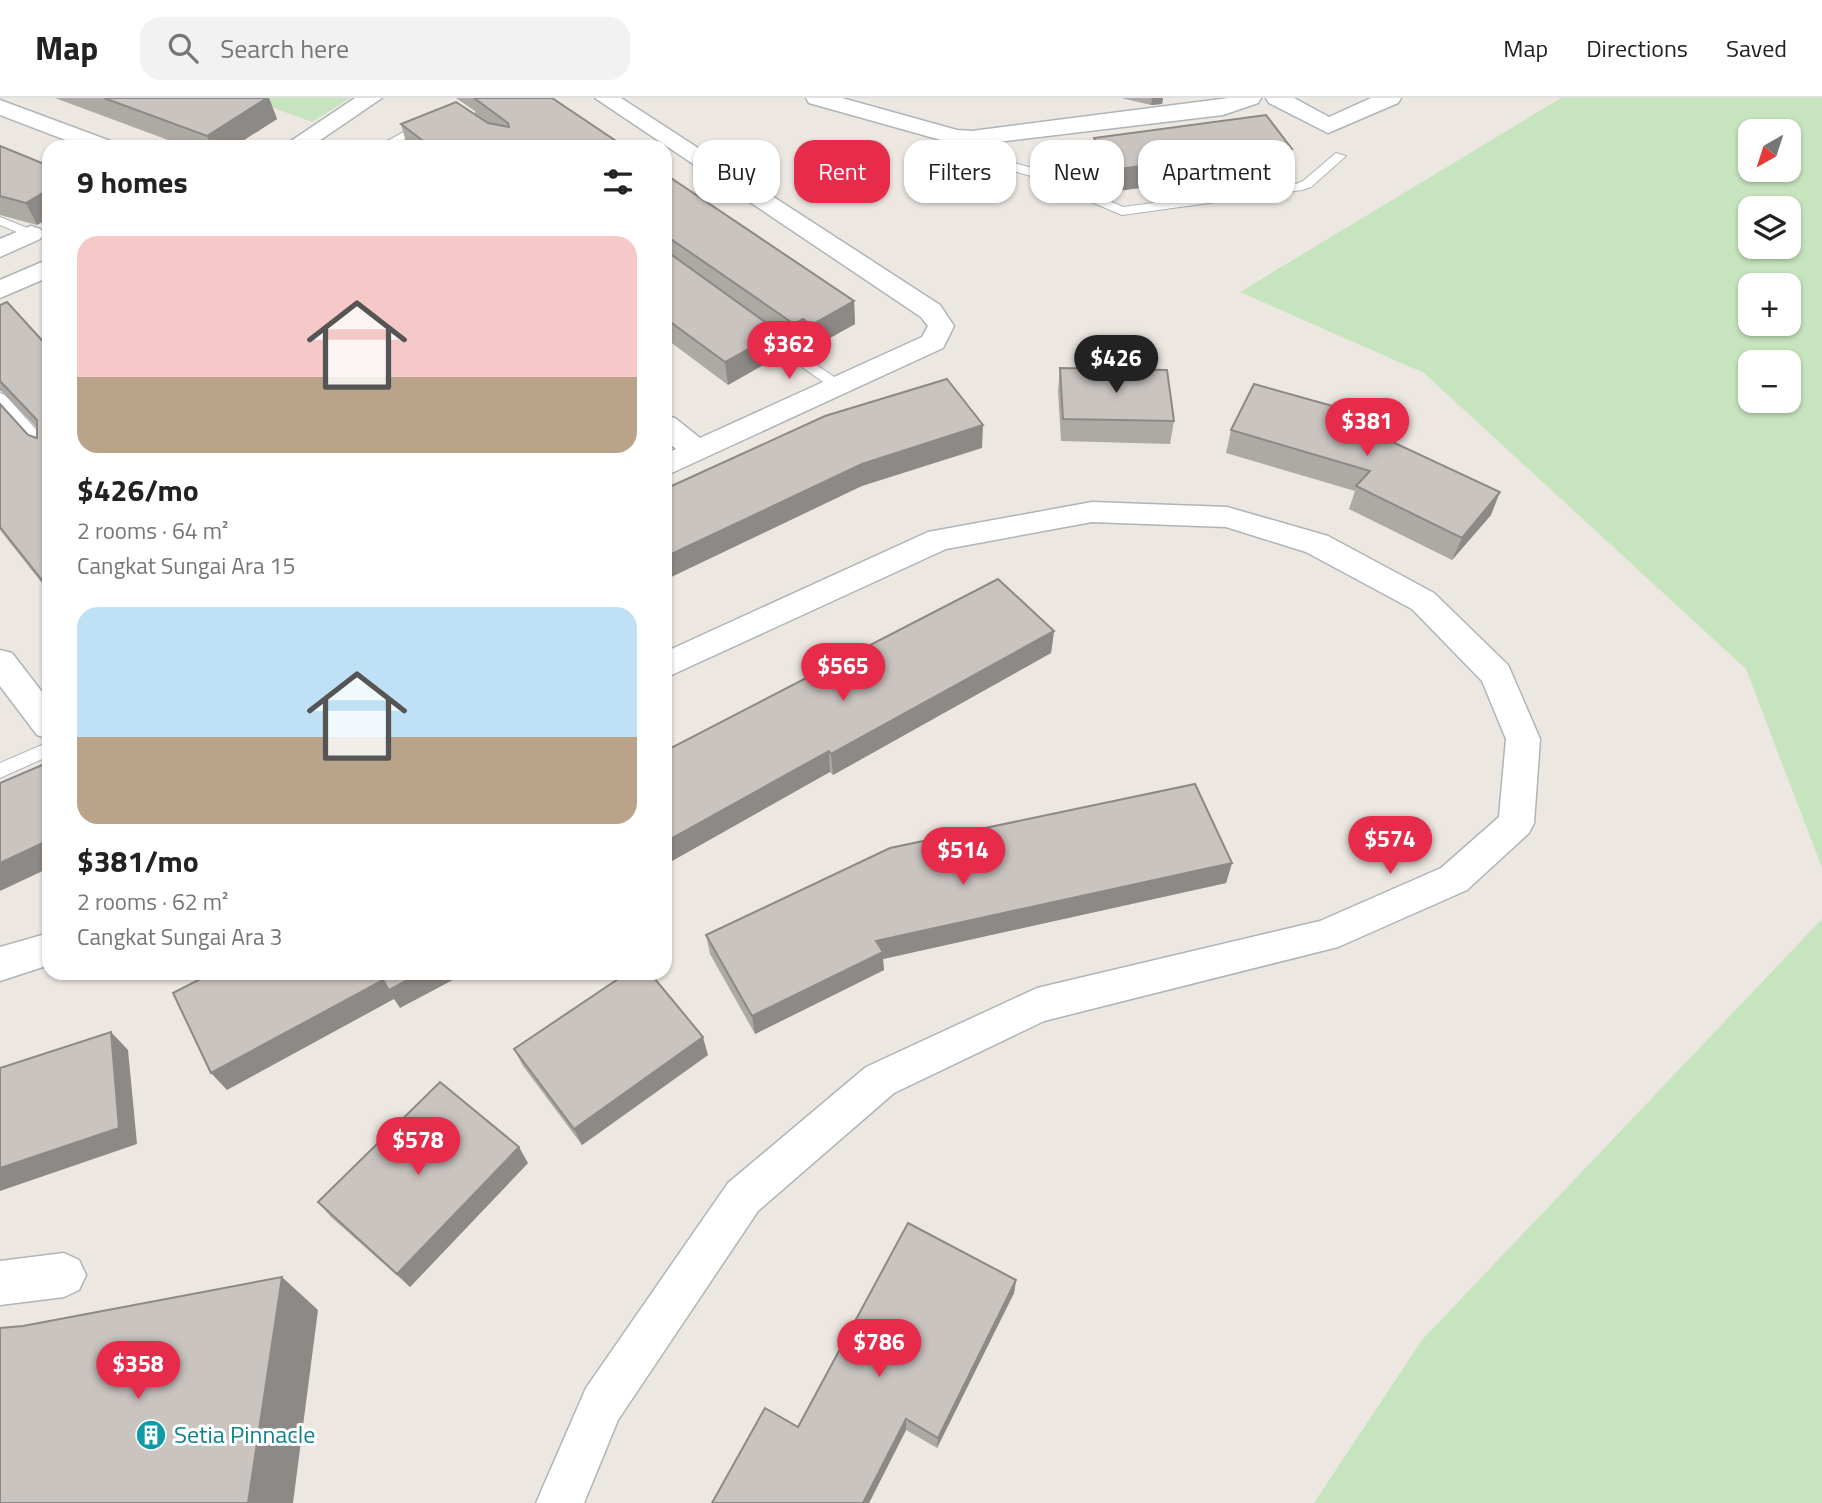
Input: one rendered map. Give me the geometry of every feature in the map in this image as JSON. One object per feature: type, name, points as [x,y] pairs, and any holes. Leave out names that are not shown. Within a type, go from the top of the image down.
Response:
[{"type":"street","points":[[305,140],[371,98]]},
{"type":"street","points":[[606,98],[670,140]]},
{"type":"street","points":[[817,98],[956,137],[987,137],[1223,108],[1250,98]]},
{"type":"street","points":[[1277,98],[1328,126],[1390,98]]},
{"type":"street","points":[[0,107],[87,140]]},
{"type":"street","points":[[672,141],[931,311],[940,326],[933,342],[672,463]]},
{"type":"street","points":[[0,249],[31,234]]},
{"type":"street","points":[[0,290],[42,270]]},
{"type":"street","points":[[672,431],[696,451]]},
{"type":"street","points":[[560,1503],[602,1404],[743,1197],[880,1080],[1037,1005],[1325,936],[1454,880],[1516,823],[1523,738],[1496,674],[1423,601],[1317,544],[1227,517],[1092,512],[939,540],[672,664]]},
{"type":"street","points":[[0,662],[42,717]]},
{"type":"street","points":[[0,964],[42,950]]},
{"type":"street","points":[[0,1283],[64,1275]]},
{"type":"lane","points":[[394,140],[433,118]]},
{"type":"lane","points":[[956,137],[978,157],[1032,172],[1122,211],[1298,187],[1307,184],[1340,156]]},
{"type":"lane","points":[[0,221],[31,234]]},
{"type":"lane","points":[[751,324],[838,386]]},
{"type":"lane","points":[[0,398],[42,445]]},
{"type":"lane","points":[[0,771],[42,752]]},
{"type":"green space","points":[[247,98],[350,98],[312,122]]},
{"type":"green space","points":[[1561,98],[1822,98],[1822,868],[1746,669],[1424,373],[1240,292]]},
{"type":"green space","points":[[1822,919],[1822,1503],[1314,1503],[1422,1340]]},
{"type":"building","points":[[104,98],[267,98],[207,136]]},
{"type":"building","points":[[474,98],[552,98],[615,140],[422,140],[401,124],[456,102],[488,123],[509,127],[508,123]]},
{"type":"building","points":[[1266,115],[1285,140],[1138,140],[1138,166],[1124,168],[1124,140],[1094,138]]},
{"type":"building","points":[[0,146],[42,163],[42,193],[26,203],[0,196]]},
{"type":"building","points":[[672,179],[693,193],[693,203],[708,203],[854,301],[811,325],[803,319],[794,324],[672,240]]},
{"type":"building","points":[[672,255],[779,332],[725,362],[672,323]]},
{"type":"building","points":[[7,302],[42,340],[42,580],[0,527],[0,404],[28,435],[37,438],[37,420],[0,381],[0,305]]},
{"type":"building","points":[[1060,368],[1167,370],[1174,421],[1063,419]]},
{"type":"building","points":[[947,379],[983,425],[862,464],[672,554],[672,486],[825,416]]},
{"type":"building","points":[[1254,384],[1361,414],[1356,425],[1500,492],[1462,538],[1356,486],[1370,471],[1231,430]]},
{"type":"building","points":[[998,579],[1054,631],[672,838],[672,747]]},
{"type":"building","points":[[42,765],[42,843],[0,863],[0,783]]},
{"type":"building","points":[[1195,784],[1232,863],[876,941],[883,952],[752,1016],[706,935],[890,848]]},
{"type":"building","points":[[198,980],[383,980],[211,1073],[173,993]]},
{"type":"building","points":[[383,980],[408,980],[389,990]]},
{"type":"building","points":[[617,980],[656,980],[703,1037],[574,1129],[514,1049]]},
{"type":"building","points":[[111,1032],[119,1128],[0,1168],[0,1068]]},
{"type":"building","points":[[440,1082],[519,1147],[397,1274],[318,1202]]},
{"type":"building","points":[[908,1223],[1016,1280],[938,1438],[906,1419],[863,1503],[712,1503],[765,1408],[798,1427]]},
{"type":"building","name":"Setia Pinnacle","points":[[282,1277],[248,1503],[0,1503],[0,1328],[23,1326]]},
{"type":"place","name":"Setia Pinnacle","points":[[151,1435]]}]
